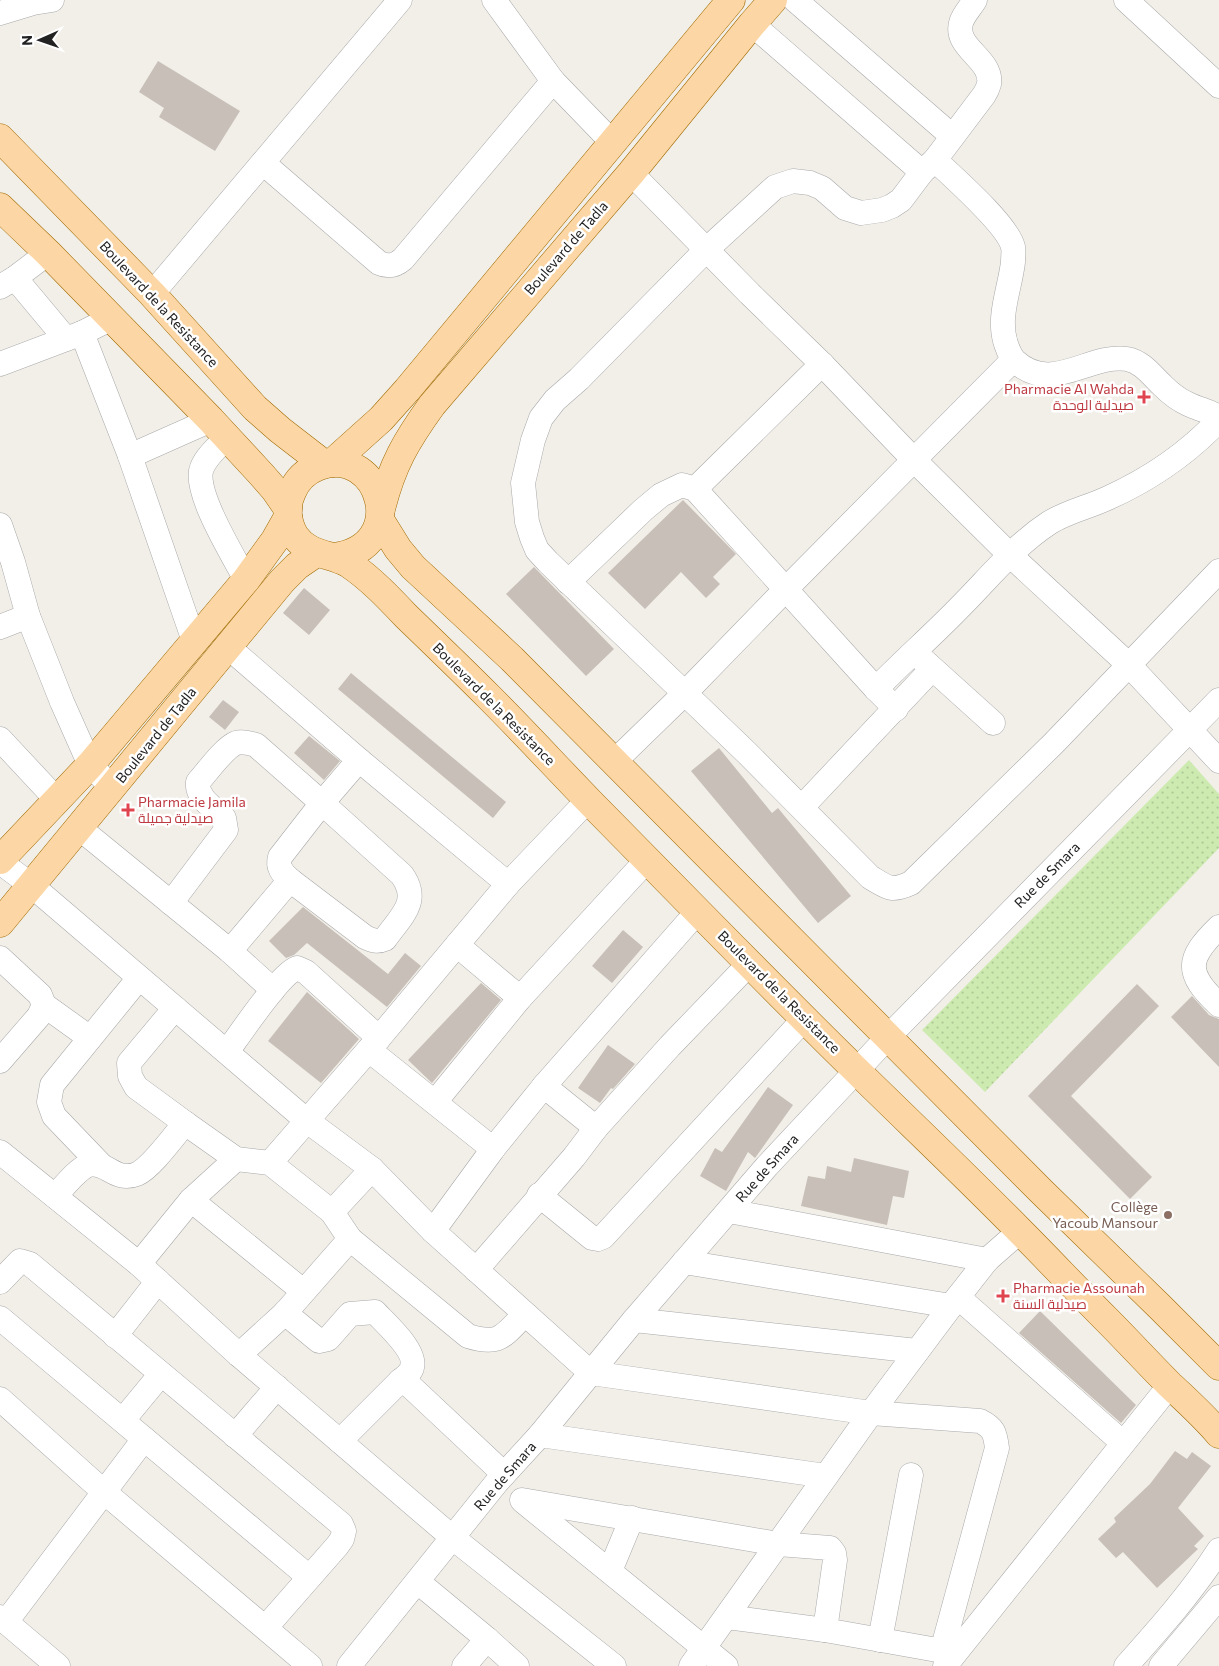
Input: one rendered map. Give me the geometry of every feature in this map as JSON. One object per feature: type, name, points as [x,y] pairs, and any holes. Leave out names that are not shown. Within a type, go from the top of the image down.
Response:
[{"type":"main road","points":[[0,861],[90,765],[246,580],[276,540],[288,513],[289,499],[298,481],[305,473],[328,464],[381,419],[731,0]]},
{"type":"main road","name":"Boulevard de Tadla","points":[[380,515],[386,488],[397,459],[412,433],[432,405],[631,173],[773,0]]},
{"type":"main road","name":"Boulevard de la Resistance","points":[[0,138],[152,294],[255,408],[280,430],[328,464],[344,464],[356,468],[366,476],[374,485],[379,497],[380,515],[398,549],[413,567],[512,659],[1041,1191],[1147,1293],[1219,1366]]},
{"type":"main road","name":"Boulevard de la Resistance","points":[[0,207],[112,318],[261,474],[275,490],[288,513],[295,535],[308,549],[349,564],[386,595],[536,744],[588,800],[857,1071],[1020,1231],[1170,1385],[1203,1415],[1219,1434]]},
{"type":"main road","points":[[325,555],[348,555],[360,549],[370,540],[380,515]]},
{"type":"main road","name":"Boulevard de Tadla","points":[[0,923],[282,581],[297,566],[325,555]]},
{"type":"street","points":[[0,13],[32,3],[52,0]]},
{"type":"street","points":[[152,294],[400,0]]},
{"type":"street","points":[[494,0],[553,81],[613,143]]},
{"type":"street","points":[[794,0],[952,136]]},
{"type":"street","points":[[975,0],[961,21],[961,35],[986,67],[989,84],[984,95],[901,200],[892,206],[870,213],[861,213],[845,208],[822,188],[810,183],[793,181],[774,187],[706,250],[555,400],[541,418],[532,440],[523,483],[528,522],[537,550],[802,807],[870,877],[883,885],[896,889],[911,883],[1054,743],[1219,571]]},
{"type":"street","points":[[1126,0],[1219,86]]},
{"type":"street","points":[[752,24],[996,220],[1014,248],[1003,321],[1004,335],[1013,360],[1025,368],[1038,373],[1054,374],[1072,371],[1109,358],[1130,360],[1143,366],[1163,386],[1187,404],[1219,418],[1183,454],[1160,470],[1108,498],[1049,523],[1010,555],[876,689]]},
{"type":"street","points":[[263,163],[379,264],[394,265],[403,259],[553,81]]},
{"type":"street","points":[[631,173],[1010,555],[1129,665],[1219,761]]},
{"type":"street","points":[[48,253],[8,283],[74,336],[130,456],[194,641]]},
{"type":"street","points":[[0,364],[74,336],[112,318]]},
{"type":"street","points":[[614,761],[686,694],[786,589],[1013,360]]},
{"type":"street","points":[[695,488],[822,364]]},
{"type":"street","points":[[130,456],[218,429]]},
{"type":"street","points":[[218,429],[202,470],[202,487],[212,514],[246,580]]},
{"type":"street","points":[[568,582],[661,495],[682,485],[695,488],[896,709]]},
{"type":"street","points":[[0,525],[13,562],[28,616],[62,702],[90,765],[113,788]]},
{"type":"street","points":[[0,627],[28,616]]},
{"type":"street","points":[[228,647],[359,760],[508,884]]},
{"type":"street","points":[[914,650],[932,669],[993,723]]},
{"type":"street","points":[[802,807],[932,669]]},
{"type":"street","name":"Rue de Smara","points":[[350,1666],[501,1478],[767,1166],[888,1037],[1219,700]]},
{"type":"street","points":[[0,739],[57,800]]},
{"type":"street","points":[[171,903],[226,830],[224,818],[200,795],[198,782],[230,747],[237,742],[247,742],[256,745],[322,803],[402,875],[409,884],[412,895],[410,904],[385,938],[380,941],[374,941],[365,937],[283,874],[278,862],[322,803],[359,760]]},
{"type":"street","points":[[270,1163],[374,1044],[508,884],[588,800]]},
{"type":"street","points":[[78,827],[230,951],[273,990]]},
{"type":"street","points":[[434,1102],[520,998],[647,860]]},
{"type":"street","points":[[0,861],[31,885],[306,1120],[372,1169],[433,1231],[591,1373],[871,1413],[980,1421],[989,1426],[996,1435],[997,1448],[947,1657]]},
{"type":"street","points":[[230,951],[290,880]]},
{"type":"street","points":[[433,1231],[493,1149],[544,1086],[698,910]]},
{"type":"street","points":[[1219,927],[1197,952],[1193,966],[1202,989],[1219,1005]]},
{"type":"street","points":[[457,945],[520,998]]},
{"type":"street","points":[[0,958],[40,995],[44,1005],[90,1038]]},
{"type":"street","points":[[476,1270],[574,1157],[596,1128],[670,1046],[750,963]]},
{"type":"street","points":[[226,1052],[273,990],[293,969],[302,969],[374,1044],[434,1102],[493,1149]]},
{"type":"street","points":[[139,978],[52,1085],[49,1102],[54,1116],[100,1164],[117,1175],[137,1174],[147,1167],[185,1123]]},
{"type":"street","points":[[0,1061],[39,1016],[44,1005]]},
{"type":"street","points":[[175,1008],[129,1063],[130,1076],[136,1087],[236,1159],[270,1163],[332,1212],[350,1239],[468,1336],[492,1341],[503,1336],[525,1314]]},
{"type":"street","points":[[540,1195],[592,1238],[598,1239],[603,1237],[805,1018]]},
{"type":"street","points":[[544,1086],[596,1128]]},
{"type":"street","points":[[139,1264],[191,1200],[236,1159]]},
{"type":"street","points":[[4,1163],[55,1196],[139,1264],[238,1355],[453,1538],[614,1666]]},
{"type":"street","points":[[55,1196],[80,1170],[89,1165],[100,1164]]},
{"type":"street","points":[[332,1212],[372,1169]]},
{"type":"street","points":[[191,1200],[303,1291]]},
{"type":"street","points":[[729,1211],[987,1260]]},
{"type":"street","points":[[698,1657],[916,1351],[987,1260],[1020,1231]]},
{"type":"street","points":[[238,1355],[284,1313],[350,1239]]},
{"type":"street","points":[[0,1282],[20,1261],[30,1264],[341,1524],[344,1531],[342,1539],[266,1627]]},
{"type":"street","points":[[684,1262],[954,1301],[1123,1443]]},
{"type":"street","points":[[115,1336],[158,1281]]},
{"type":"street","points":[[284,1313],[319,1341],[328,1339],[350,1314],[375,1312],[408,1348],[413,1361],[412,1370],[340,1441]]},
{"type":"street","points":[[0,1318],[309,1577]]},
{"type":"street","points":[[634,1320],[916,1351]]},
{"type":"street","points":[[123,1420],[161,1374]]},
{"type":"street","points":[[400,1381],[408,1384],[522,1500],[610,1572],[698,1657],[726,1666]]},
{"type":"street","points":[[947,1657],[1170,1385]]},
{"type":"street","points":[[235,1436],[277,1387]]},
{"type":"street","points":[[0,1399],[103,1491],[310,1666]]},
{"type":"street","points":[[540,1434],[826,1476]]},
{"type":"street","points":[[58,1666],[3,1619],[144,1439]]},
{"type":"street","points":[[880,1640],[911,1475]]},
{"type":"street","points":[[522,1500],[778,1544],[830,1548],[834,1554],[834,1568],[825,1630]]},
{"type":"street","points":[[610,1572],[632,1518]]},
{"type":"street","points":[[1126,1666],[1195,1584],[1219,1550]]},
{"type":"street","points":[[418,1582],[487,1638],[517,1666]]},
{"type":"street","points":[[1161,1666],[1219,1597]]},
{"type":"street","points":[[727,1617],[825,1630],[880,1640],[947,1657]]},
{"type":"street","points":[[464,1666],[487,1638]]},
{"type":"green space","points":[[1189,760],[1219,794],[1219,848],[985,1092],[922,1030]]},
{"type":"building","points":[[158,61],[240,111],[215,151],[159,117],[164,108],[139,92]]},
{"type":"building","points":[[683,500],[736,554],[713,577],[720,584],[706,598],[681,572],[645,609],[608,573]]},
{"type":"building","points":[[534,567],[614,649],[586,676],[506,594]]},
{"type":"building","points":[[304,588],[330,610],[309,635],[283,613]]},
{"type":"building","points":[[351,673],[506,802],[493,818],[338,689]]},
{"type":"building","points":[[223,700],[239,712],[225,730],[209,717]]},
{"type":"building","points":[[309,736],[340,761],[324,780],[294,753]]},
{"type":"building","points":[[719,748],[772,813],[778,808],[851,896],[818,923],[691,771]]},
{"type":"building","points":[[303,907],[388,974],[405,953],[421,966],[387,1007],[307,943],[294,955],[286,958],[269,941]]},
{"type":"building","points":[[623,930],[643,947],[612,983],[592,966]]},
{"type":"building","points":[[481,983],[501,1000],[432,1083],[408,1060]]},
{"type":"building","points":[[1137,984],[1159,1006],[1071,1096],[1152,1177],[1130,1199],[1028,1096]]},
{"type":"building","points":[[307,992],[359,1039],[321,1083],[268,1041]]},
{"type":"building","points":[[1192,996],[1209,1015],[1219,1019],[1219,1067],[1171,1017]]},
{"type":"building","points":[[608,1045],[635,1064],[613,1089],[611,1088],[600,1103],[578,1088]]},
{"type":"building","points":[[768,1087],[793,1105],[755,1158],[748,1152],[726,1191],[700,1176],[715,1148],[722,1152]]},
{"type":"building","points":[[854,1158],[909,1171],[904,1198],[893,1196],[887,1225],[801,1206],[808,1176],[825,1179],[827,1166],[851,1172]]},
{"type":"building","points":[[1040,1311],[1136,1405],[1121,1423],[1019,1333]]},
{"type":"building","points":[[1175,1451],[1187,1459],[1192,1452],[1211,1466],[1178,1508],[1204,1536],[1194,1546],[1198,1549],[1157,1588],[1123,1552],[1116,1558],[1098,1539],[1116,1522],[1114,1518],[1150,1484]]},
{"type":"place","name":"Pharmacie Al Wahda صيدلية الوحدة","points":[[1144,397]]},
{"type":"place","name":"Pharmacie Jamila صيدلية جميلة","points":[[128,810]]},
{"type":"place","name":"Collège Yacoub Mansour","points":[[1168,1215]]},
{"type":"place","name":"Pharmacie Assounah صيدلية السنة","points":[[1003,1296]]}]
